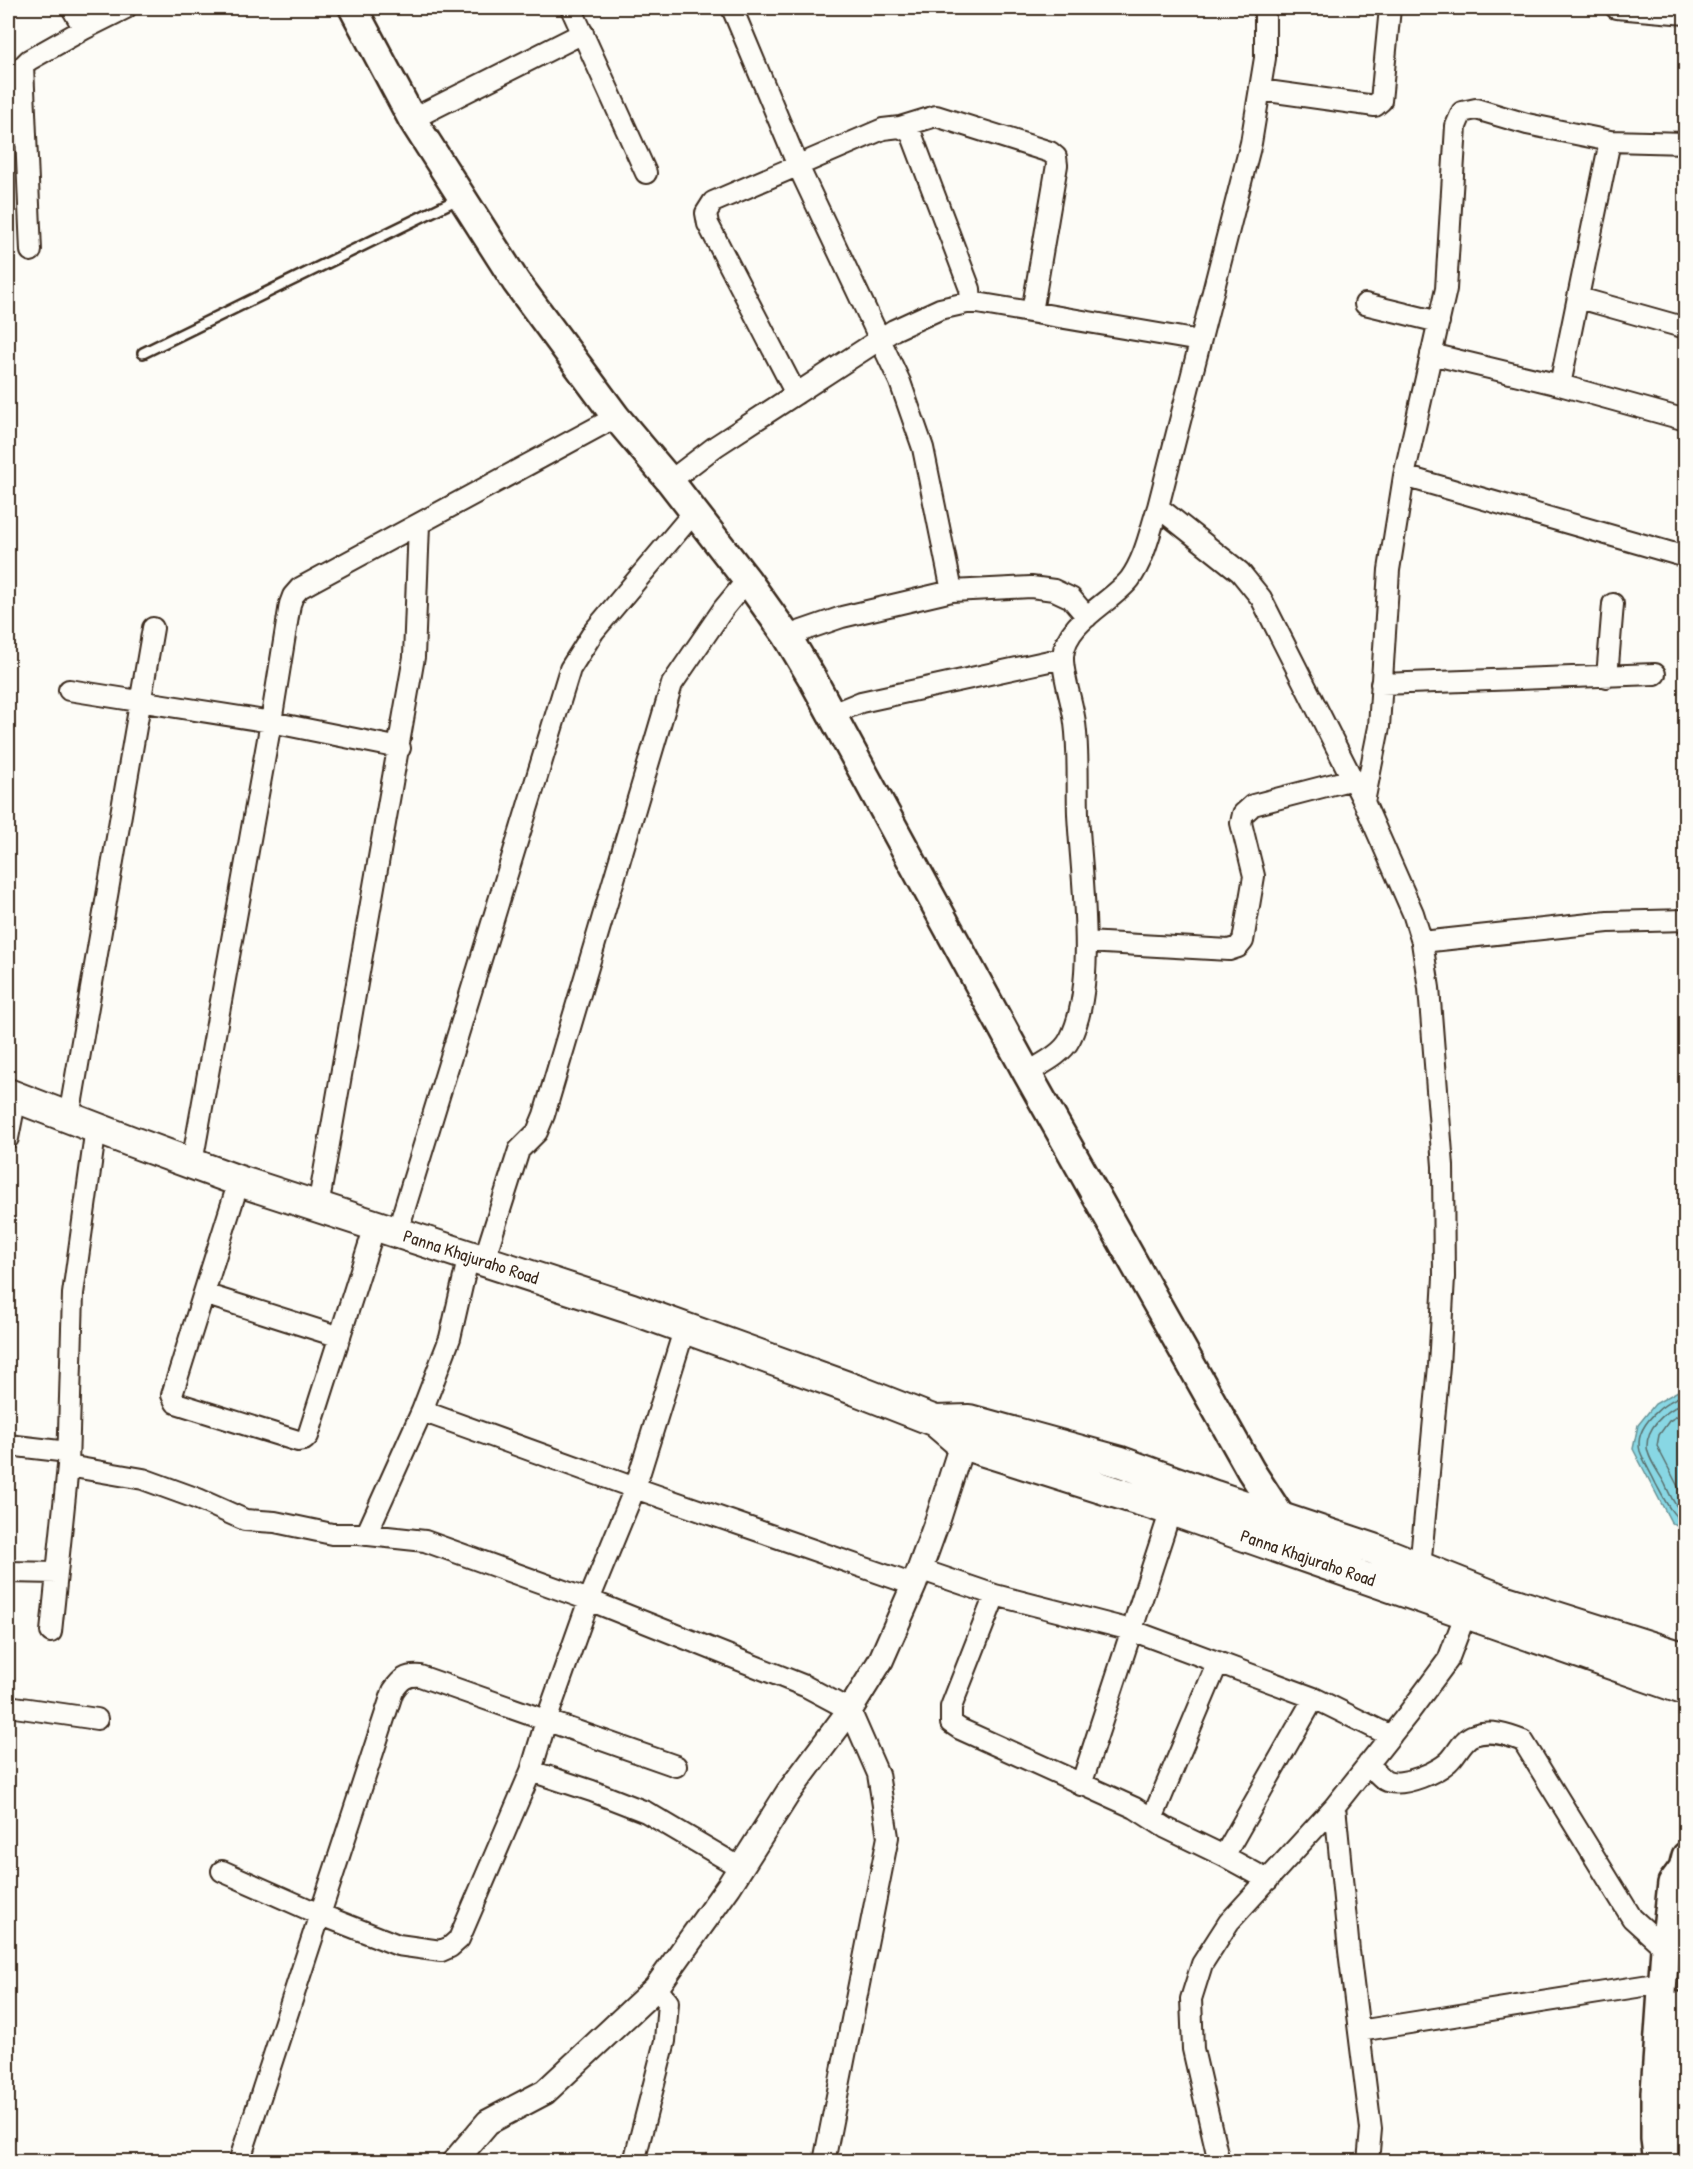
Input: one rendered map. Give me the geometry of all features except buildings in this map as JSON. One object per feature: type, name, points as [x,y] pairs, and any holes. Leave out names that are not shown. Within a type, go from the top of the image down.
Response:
[{"type":"main road","points":[[354,8],[412,118],[516,282],[616,417],[670,481],[747,580],[787,636],[832,714],[1027,1073],[1251,1471],[1281,1517]]},
{"type":"main road","name":"Panna Khajuraho Road","points":[[12,1095],[130,1142],[240,1181],[685,1328],[1171,1510],[1686,1690]]},
{"type":"main road","name":"Panna Khajuraho Road","points":[[965,1432],[1121,1462],[1374,1549],[1515,1604],[1686,1658]]},
{"type":"main road","points":[[1658,2162],[1655,2139],[1655,2092],[1665,1948],[1672,1883],[1685,1867]]},
{"type":"main road","points":[[1678,2162],[1674,2132],[1677,2010],[1686,1922]]},
{"type":"street","points":[[72,8],[84,29]]},
{"type":"street","points":[[31,250],[22,66],[28,60],[126,8]]},
{"type":"street","points":[[571,8],[646,173]]},
{"type":"street","points":[[732,8],[798,166],[900,382],[923,448],[952,591]]},
{"type":"street","points":[[1027,1073],[1058,1053],[1069,1042],[1077,1022],[1082,994],[1086,942],[1075,724],[1063,658],[1066,641],[1087,617],[1118,592],[1131,577],[1144,552],[1158,507],[1251,143],[1265,58],[1265,8]]},
{"type":"street","points":[[1260,90],[1375,105],[1382,101],[1390,8]]},
{"type":"street","points":[[1616,8],[1686,14]]},
{"type":"street","points":[[412,118],[583,33]]},
{"type":"street","points":[[1365,802],[1378,728],[1389,570],[1404,476],[1446,289],[1456,126],[1462,112],[1476,109],[1527,124],[1610,141],[1686,144]]},
{"type":"street","points":[[796,394],[708,224],[706,213],[713,202],[883,129],[900,127],[936,116],[1050,152],[1056,157],[1057,165],[1032,312]]},
{"type":"street","points":[[900,127],[911,133],[970,289],[971,302]]},
{"type":"street","points":[[1560,386],[1610,141]]},
{"type":"street","points":[[1579,298],[1686,328]]},
{"type":"street","points":[[670,481],[717,446],[894,330],[940,309],[971,302],[1200,341]]},
{"type":"street","points":[[1365,304],[1439,322]]},
{"type":"street","points":[[1431,354],[1686,420]]},
{"type":"street","points":[[192,1163],[293,596],[300,588],[616,417]]},
{"type":"street","points":[[1404,476],[1686,557]]},
{"type":"street","points":[[1158,507],[1240,572],[1261,598],[1365,802],[1413,913],[1422,942],[1429,988],[1443,1166],[1444,1277],[1439,1366],[1420,1568]]},
{"type":"street","points":[[240,1181],[172,1395],[173,1400],[176,1403],[298,1441],[304,1440],[308,1436],[340,1336],[386,1229],[570,669],[594,631],[694,512]]},
{"type":"street","points":[[318,1207],[400,748],[414,657],[419,524]]},
{"type":"street","points":[[366,1535],[422,1411],[450,1338],[476,1258],[519,1150],[537,1132],[544,1115],[672,684],[724,608],[747,580]]},
{"type":"street","points":[[787,636],[842,617],[952,591],[1031,587],[1054,590],[1071,598],[1087,617]]},
{"type":"street","points":[[1607,677],[1613,604]]},
{"type":"street","points":[[51,1632],[68,1459],[73,1294],[83,1122],[140,702],[153,628]]},
{"type":"street","points":[[832,714],[861,702],[1063,658]]},
{"type":"street","points":[[1381,684],[1655,675]]},
{"type":"street","points":[[69,690],[271,722],[400,748]]},
{"type":"street","points":[[1086,942],[1229,950],[1238,947],[1243,941],[1254,876],[1241,822],[1244,814],[1253,805],[1353,779]]},
{"type":"street","points":[[1422,942],[1608,921],[1686,920]]},
{"type":"street","points":[[8,1138],[12,1095]]},
{"type":"street","points":[[204,1294],[340,1336]]},
{"type":"street","points":[[222,1871],[319,1914],[398,1945],[441,1951],[459,1939],[531,1771],[546,1721],[589,1600],[635,1488],[685,1328]]},
{"type":"street","points":[[422,1411],[635,1488],[916,1577],[1131,1630],[1314,1698],[1390,1736]]},
{"type":"street","points":[[454,2162],[488,2122],[545,2092],[656,1988],[741,1868],[788,1793],[850,1710],[880,1660],[938,1519],[965,1432]]},
{"type":"street","points":[[8,1445],[143,1479],[198,1499],[245,1520],[275,1522],[332,1534],[425,1541],[589,1600],[805,1686],[850,1710],[878,1774],[888,1838],[824,2162]]},
{"type":"street","points":[[1081,1785],[1171,1510]]},
{"type":"street","points":[[8,1572],[57,1573]]},
{"type":"street","points":[[995,1595],[951,1707],[951,1723],[960,1730],[1135,1808],[1166,1828],[1268,1880]]},
{"type":"street","points":[[1219,2162],[1193,2049],[1191,1999],[1202,1964],[1229,1922],[1335,1806],[1448,1660],[1466,1613]]},
{"type":"street","points":[[1152,1819],[1218,1662]]},
{"type":"street","points":[[239,2162],[393,1691],[401,1680],[409,1676],[420,1676],[676,1766]]},
{"type":"street","points":[[1224,1856],[1314,1698]]},
{"type":"street","points":[[8,1706],[97,1719]]},
{"type":"street","points":[[1368,1764],[1387,1781],[1403,1782],[1422,1777],[1442,1767],[1451,1760],[1461,1744],[1473,1735],[1505,1733],[1523,1741],[1632,1918],[1665,1948]]},
{"type":"street","points":[[531,1771],[646,1812],[741,1868]]},
{"type":"street","points":[[1335,1806],[1371,2128],[1368,2162]]},
{"type":"street","points":[[1359,2031],[1662,1983]]},
{"type":"street","points":[[634,2162],[664,2041],[668,2002],[656,1988]]},
{"type":"lane","points":[[143,353],[462,197]]},
{"type":"water","points":[[1685,1387],[1685,1532],[1671,1522],[1633,1449],[1638,1425],[1655,1404]]}]
